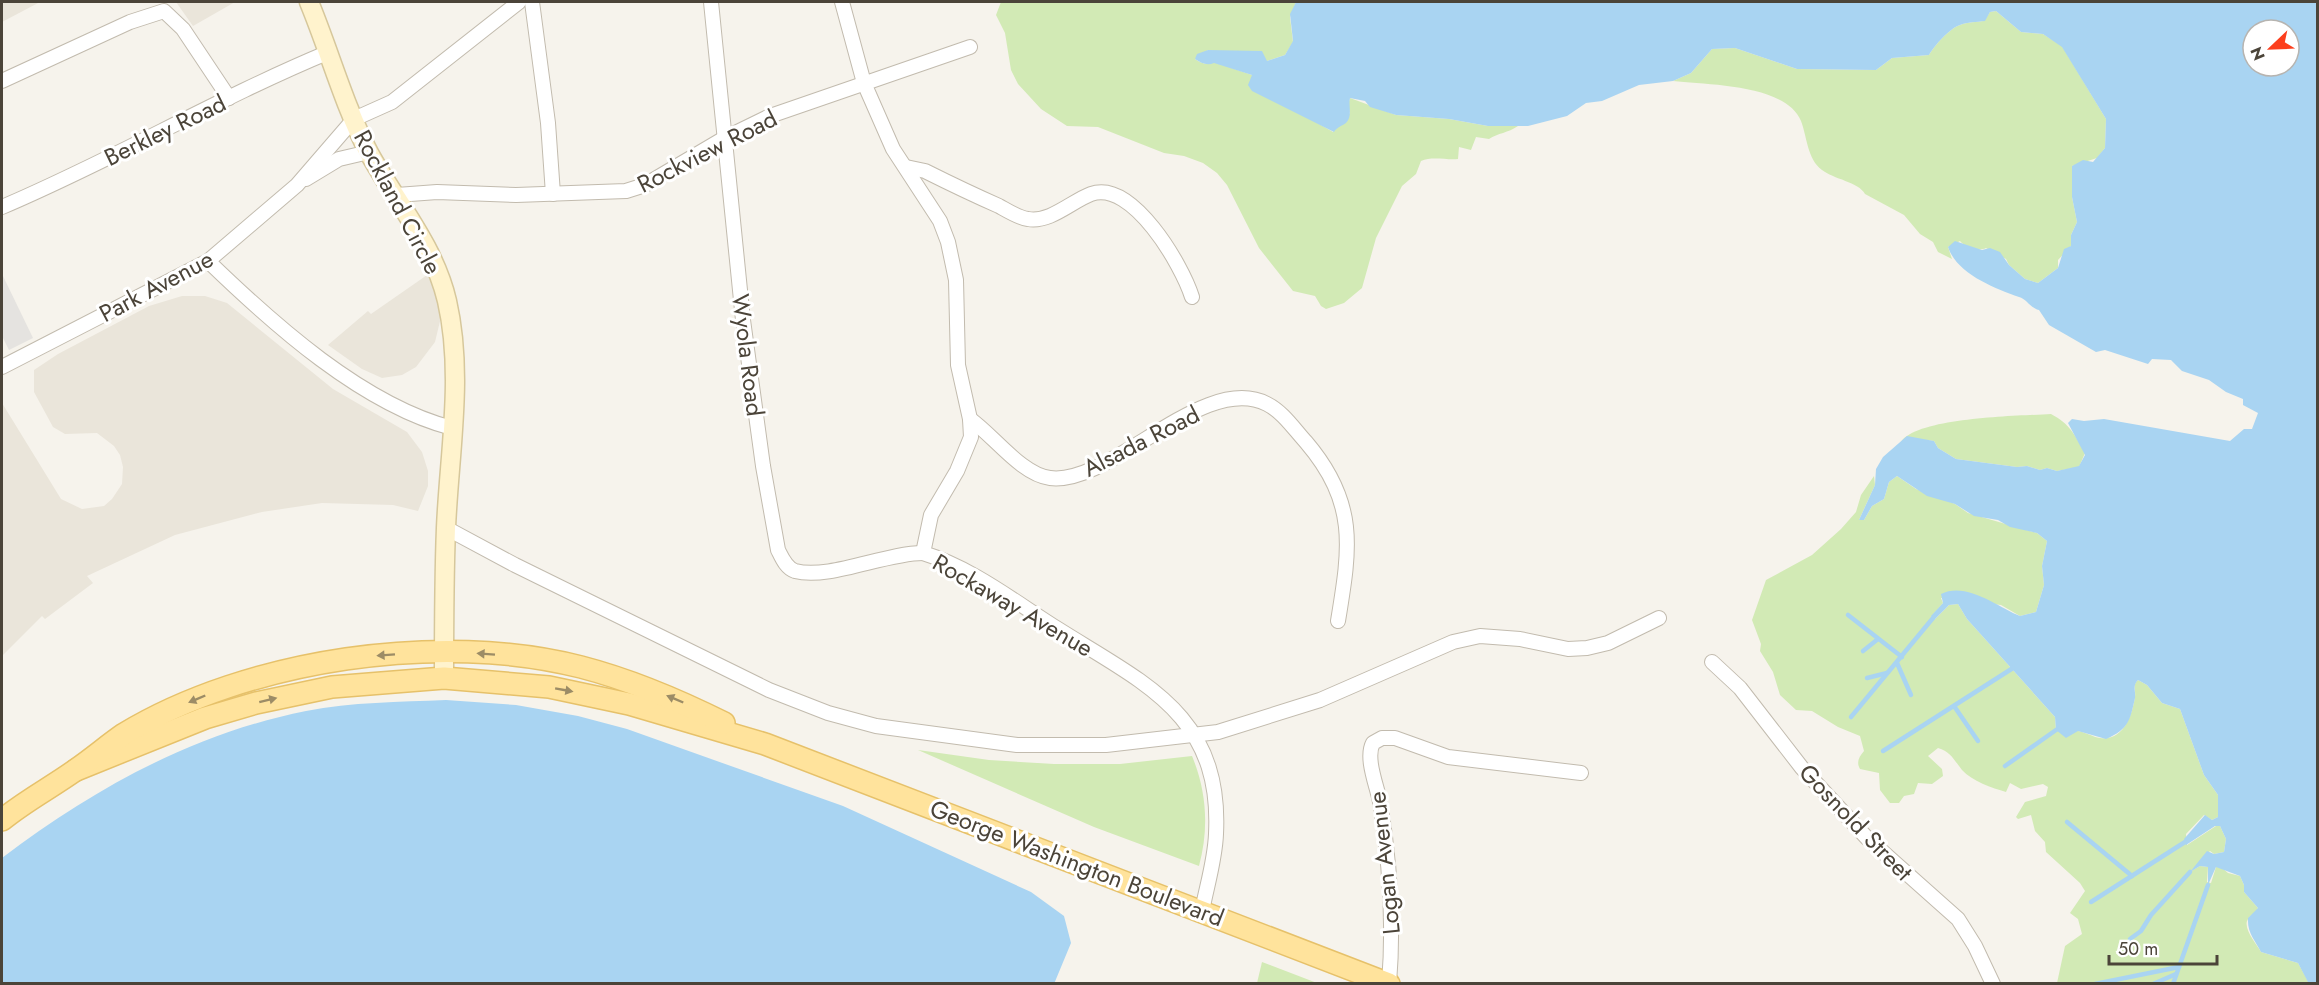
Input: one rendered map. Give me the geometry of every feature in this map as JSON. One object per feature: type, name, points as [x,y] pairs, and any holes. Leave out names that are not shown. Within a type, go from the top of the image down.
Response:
[{"type":"main road","name":"George Washington Boulevard","points":[[2,820],[130,732],[209,694],[260,676],[340,659],[444,652],[514,657],[579,666],[677,700],[765,744]]},
{"type":"main road","name":"George Washington Boulevard","points":[[76,770],[179,728],[256,703],[355,684],[444,678],[522,683],[576,692],[765,744],[1202,910],[1361,978],[1389,984]]},
{"type":"street","name":"Rockland Circle","points":[[309,2],[369,152],[397,195],[436,266],[447,302],[453,368],[446,528],[444,678]]},
{"type":"street","name":"Park Avenue","points":[[2,367],[208,261],[297,185],[354,119],[392,102],[519,2]]},
{"type":"street","points":[[532,2],[548,123],[553,194]]},
{"type":"street","name":"Wyola Road","points":[[711,2],[723,139],[760,444],[778,550],[784,562],[793,570],[811,573],[893,555],[923,553]]},
{"type":"street","name":"Rockaway Avenue","points":[[842,2],[864,83],[893,149],[940,220],[948,242],[956,280],[957,365],[970,419],[971,437],[957,471],[931,515],[923,553],[945,560],[976,578],[1152,691],[1177,711],[1195,736],[1205,756],[1214,787],[1216,813],[1214,853],[1202,910]]},
{"type":"street","points":[[2,81],[130,22],[164,11],[183,29],[229,98]]},
{"type":"street","name":"Rockview Road","points":[[397,195],[437,192],[553,194],[626,191],[645,185],[723,139],[770,116],[970,47]]},
{"type":"street","name":"Berkley Road","points":[[2,207],[51,187],[229,98],[330,52]]},
{"type":"street","name":"Park Avenue","points":[[297,185],[339,159],[369,152]]},
{"type":"street","points":[[906,167],[924,171],[1028,219],[1038,219],[1056,213],[1092,194],[1104,192],[1118,194],[1140,213],[1163,242],[1188,283],[1192,297]]},
{"type":"street","points":[[208,261],[339,373],[414,416],[452,428]]},
{"type":"street","name":"Alsada Road","points":[[970,419],[989,432],[1023,466],[1037,475],[1050,478],[1091,470],[1169,424],[1214,404],[1234,399],[1265,402],[1288,422],[1334,481],[1349,536],[1346,575],[1338,621]]},
{"type":"street","points":[[446,528],[769,690],[828,713],[905,731],[1017,745],[1106,745],[1195,736],[1239,728],[1353,686],[1422,653],[1453,642],[1480,636],[1520,639],[1568,649],[1587,648],[1608,643],[1659,618]]},
{"type":"street","name":"Gosnold Street","points":[[1712,662],[1740,688],[1802,768],[1867,838],[1958,919],[1981,957],[1993,984]]},
{"type":"street","name":"Logan Avenue","points":[[1389,984],[1392,924],[1385,834],[1371,758],[1373,743],[1382,738],[1395,738],[1455,758],[1581,773]]},
{"type":"shaded area","points":[[2,2],[40,2],[2,22]]},
{"type":"shaded area","points":[[176,2],[235,2],[193,26]]},
{"type":"shaded area","points":[[430,273],[441,317],[435,342],[416,367],[402,375],[382,378],[362,369],[328,345],[368,311],[371,314]]},
{"type":"shaded area","points":[[2,274],[33,338],[9,350],[2,336]]},
{"type":"shaded area","points":[[182,296],[205,296],[227,303],[333,389],[407,432],[422,452],[428,471],[428,486],[418,511],[393,505],[322,503],[262,512],[175,535],[87,576],[93,583],[45,619],[42,616],[2,656],[2,403],[61,499],[82,509],[104,506],[122,484],[123,467],[120,455],[114,446],[97,433],[65,434],[53,427],[34,392],[34,370],[58,354],[149,306]]},
{"type":"green space","points":[[1001,2],[1296,2],[1290,17],[1293,42],[1285,55],[1267,61],[1208,50],[1195,59],[1204,64],[1214,62],[1252,75],[1309,118],[1333,132],[1350,113],[1348,105],[1350,98],[1396,115],[1449,119],[1488,126],[1518,126],[1489,139],[1476,137],[1471,150],[1459,147],[1458,159],[1434,158],[1421,161],[1416,174],[1402,186],[1376,238],[1362,288],[1344,303],[1326,309],[1321,306],[1315,296],[1293,291],[1259,248],[1227,185],[1217,173],[1203,163],[1184,156],[1164,153],[1098,127],[1067,126],[1041,109],[1018,84],[1011,70],[1005,33],[996,15]]},
{"type":"green space","points":[[1996,11],[2021,32],[2043,34],[2062,46],[2106,119],[2105,148],[2097,158],[2072,166],[2072,197],[2077,222],[2071,235],[2071,246],[2058,260],[2058,268],[2038,283],[2025,279],[2009,265],[2006,259],[1986,248],[1972,248],[1960,241],[1948,247],[1952,259],[1938,252],[1933,242],[1920,234],[1904,215],[1865,194],[1857,186],[1822,170],[1810,154],[1801,121],[1793,109],[1780,100],[1744,89],[1673,81],[1691,73],[1712,49],[1735,48],[1797,69],[1876,70],[1892,58],[1929,55],[1956,27],[1966,23],[1984,21],[1990,12]]},
{"type":"green space","points":[[2051,414],[2075,435],[2085,453],[2079,467],[2057,471],[2047,468],[2040,470],[2027,466],[2017,467],[1956,459],[1938,448],[1934,441],[1917,439],[1901,442],[1911,434],[1927,427],[1948,423],[1971,419]]},
{"type":"green space","points":[[1874,476],[1875,485],[1859,520],[1864,520],[1872,506],[1884,499],[1889,482],[1897,476],[1916,489],[1955,504],[1968,513],[2037,533],[2047,541],[2042,566],[2044,585],[2036,612],[2020,616],[2001,605],[1941,598],[1943,603],[1931,617],[1934,620],[1949,605],[1958,604],[1967,619],[2055,717],[2056,730],[2078,731],[2100,738],[2115,735],[2121,731],[2129,719],[2138,680],[2147,685],[2162,703],[2180,709],[2204,775],[2218,795],[2218,817],[2212,820],[2204,815],[2186,834],[2187,845],[2216,826],[2220,826],[2226,839],[2224,852],[2214,854],[2210,851],[2191,871],[2200,866],[2208,867],[2207,882],[2211,883],[2216,867],[2220,866],[2228,873],[2240,876],[2244,892],[2258,908],[2248,919],[2247,927],[2261,952],[2298,963],[2308,981],[2312,983],[2057,983],[2065,946],[2082,934],[2078,919],[2070,913],[2085,891],[2080,883],[2046,852],[2045,842],[2035,831],[2031,815],[2018,819],[2016,817],[2025,802],[2046,796],[2048,787],[2043,784],[2021,789],[2010,783],[2006,792],[1982,784],[1962,770],[1949,754],[1938,748],[1928,756],[1942,769],[1943,776],[1932,784],[1918,783],[1914,794],[1904,796],[1899,803],[1890,803],[1880,790],[1879,773],[1860,769],[1858,764],[1864,751],[1860,736],[1838,727],[1812,711],[1796,710],[1780,695],[1773,672],[1760,651],[1761,644],[1752,620],[1766,580],[1812,555],[1841,529],[1856,512],[1861,495]]},
{"type":"green space","points":[[918,750],[989,760],[1054,764],[1120,764],[1192,756],[1201,783],[1205,811],[1204,838],[1199,866],[1094,827]]},
{"type":"green space","points":[[1262,962],[1317,983],[1257,983]]},
{"type":"water","points":[[1296,2],[2317,2],[2317,983],[2308,982],[2298,963],[2261,952],[2250,932],[2248,923],[2248,918],[2258,908],[2244,892],[2240,876],[2216,867],[2208,885],[2208,867],[2200,866],[2190,872],[2207,851],[2214,854],[2224,852],[2226,839],[2220,826],[2215,826],[2186,845],[2184,839],[2205,815],[2212,820],[2218,817],[2218,795],[2204,775],[2180,709],[2162,703],[2147,685],[2138,680],[2135,684],[2135,698],[2130,718],[2120,731],[2106,739],[2078,731],[2066,738],[2056,730],[2055,717],[1967,619],[1958,604],[1949,605],[1934,620],[1931,616],[1943,603],[1941,594],[1951,591],[1971,593],[2020,616],[2036,612],[2044,585],[2042,566],[2047,541],[2037,533],[2010,527],[1998,520],[1974,516],[1955,504],[1927,496],[1897,476],[1889,482],[1884,499],[1872,506],[1864,520],[1859,520],[1875,485],[1876,469],[1883,457],[1907,436],[1934,441],[1938,448],[1956,459],[2057,471],[2079,466],[2085,455],[2068,423],[2072,419],[2084,421],[2104,419],[2230,441],[2244,429],[2252,429],[2258,413],[2243,405],[2243,399],[2226,392],[2209,380],[2182,371],[2171,360],[2152,359],[2148,364],[2105,350],[2096,352],[2049,325],[2039,310],[2022,298],[1988,284],[1968,272],[1959,265],[1948,247],[1955,241],[1982,250],[1990,248],[2000,252],[2009,265],[2025,279],[2038,283],[2058,268],[2064,249],[2071,246],[2071,235],[2077,222],[2072,197],[2072,166],[2083,160],[2093,162],[2105,148],[2106,119],[2062,47],[2043,34],[2021,32],[1996,11],[1990,12],[1985,21],[1966,23],[1956,27],[1929,55],[1892,58],[1876,70],[1797,69],[1735,48],[1712,49],[1691,73],[1673,81],[1639,85],[1602,101],[1586,103],[1567,116],[1528,126],[1488,126],[1449,119],[1396,115],[1370,107],[1365,101],[1350,98],[1348,120],[1334,132],[1252,91],[1248,85],[1252,75],[1214,63],[1204,64],[1195,59],[1197,54],[1208,50],[1262,51],[1267,61],[1285,55],[1293,41],[1290,14]]},
{"type":"water","points":[[446,700],[516,705],[578,716],[627,729],[843,806],[1031,892],[1064,916],[1071,943],[1054,984],[2,983],[2,858],[72,809],[145,767],[184,749],[264,721],[341,706]]},
{"type":"waterway","points":[[1848,615],[1902,657]]},
{"type":"waterway","points":[[1851,717],[1933,618]]},
{"type":"waterway","points":[[1863,651],[1878,639]]},
{"type":"waterway","points":[[1897,663],[1911,695]]},
{"type":"waterway","points":[[1883,751],[2013,668]]},
{"type":"waterway","points":[[1867,678],[1887,673]]},
{"type":"waterway","points":[[1954,706],[1978,741]]},
{"type":"waterway","points":[[2005,766],[2056,730]]},
{"type":"waterway","points":[[2067,822],[2132,876]]},
{"type":"waterway","points":[[2091,902],[2185,842]]},
{"type":"waterway","points":[[2130,939],[2141,931],[2151,915],[2190,872]]},
{"type":"waterway","points":[[2173,984],[2208,885]]},
{"type":"waterway","points":[[2095,984],[2179,967]]},
{"type":"waterway","points":[[2153,984],[2176,974]]}]
